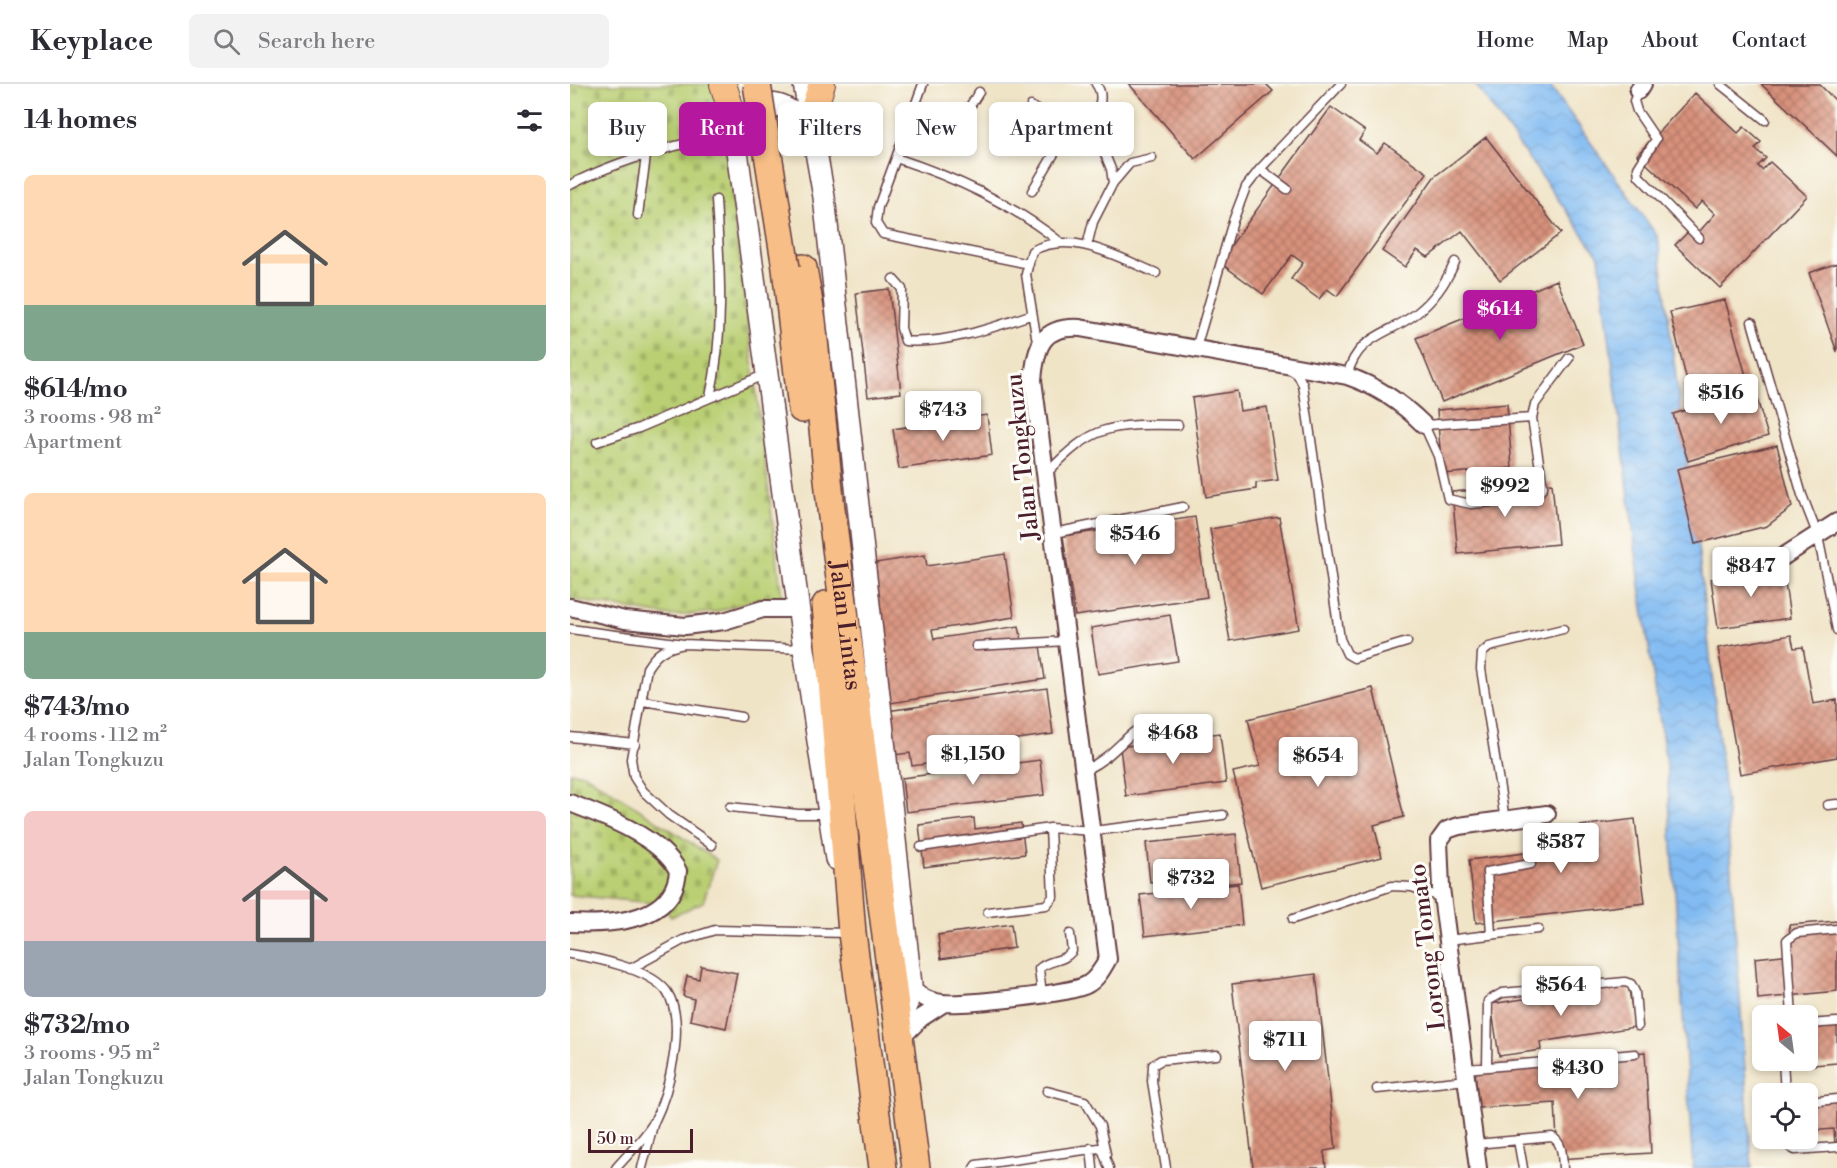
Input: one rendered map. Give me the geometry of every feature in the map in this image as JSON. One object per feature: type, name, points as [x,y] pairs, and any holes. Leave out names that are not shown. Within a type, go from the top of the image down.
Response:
[{"type":"highway","name":"Jalan Lintas","points":[[757,84],[795,268],[812,320],[831,509],[916,1168]]},
{"type":"highway","name":"Jalan Lintas","points":[[776,84],[831,648],[852,933],[883,1168]]},
{"type":"main road","points":[[723,84],[728,102]]},
{"type":"main road","points":[[817,102],[822,84]]},
{"type":"street","points":[[728,84],[731,102]]},
{"type":"street","points":[[804,84],[807,102]]},
{"type":"street","points":[[738,156],[827,814],[852,933]]},
{"type":"street","points":[[816,156],[825,208],[912,985],[900,1039]]},
{"type":"street","name":"Jalan Tongkuzu","points":[[912,985],[921,996],[944,1003],[1042,995],[1088,985],[1108,959],[1033,380],[1038,349],[1051,332],[1062,327],[1196,348],[1347,376],[1371,384],[1424,425]]},
{"type":"street","points":[[1735,565],[1778,560],[1837,522]]},
{"type":"street","points":[[570,607],[625,620],[685,626],[724,621],[763,609],[799,609]]},
{"type":"street","points":[[570,803],[602,815],[658,846],[671,857],[678,871],[673,894],[650,911],[619,922],[570,923]]},
{"type":"street","name":"Lorong Tomato","points":[[1478,1160],[1442,898],[1439,841],[1447,830],[1547,814]]},
{"type":"street","points":[[900,1039],[931,1010],[944,1003]]},
{"type":"lane","points":[[916,102],[923,84]]},
{"type":"lane","points":[[1096,84],[1101,91],[1102,102]]},
{"type":"lane","points":[[1196,348],[1237,208],[1246,188],[1260,169],[1341,84]]},
{"type":"lane","points":[[1720,84],[1765,120]]},
{"type":"lane","points":[[1640,88],[1634,101],[1637,111],[1656,139],[1638,168],[1639,176],[1699,238]]},
{"type":"lane","points":[[973,102],[980,92]]},
{"type":"lane","points":[[570,185],[645,156],[638,215]]},
{"type":"lane","points":[[1032,191],[1053,156]]},
{"type":"lane","points":[[1106,156],[1113,183]]},
{"type":"lane","points":[[1029,264],[883,234],[876,223],[878,207],[896,158],[953,177],[1001,200],[1060,242]]},
{"type":"lane","points":[[1087,246],[1093,222],[1113,183],[1130,163],[1152,158]]},
{"type":"lane","points":[[1260,169],[1287,189]]},
{"type":"lane","points":[[710,397],[718,362],[721,312],[716,200]]},
{"type":"lane","points":[[1038,349],[1030,315],[1026,274],[1032,251],[1046,244],[1060,242],[1087,246],[1156,273]]},
{"type":"lane","points":[[1347,376],[1352,358],[1361,347],[1408,319],[1434,298],[1455,262]]},
{"type":"lane","points":[[893,279],[902,289],[901,328],[905,341],[924,343],[989,329],[1030,315]]},
{"type":"lane","points":[[1752,322],[1802,495],[1818,536],[1837,630]]},
{"type":"lane","points":[[1532,418],[1424,425],[1438,456],[1448,499],[1471,504],[1535,498],[1543,487],[1532,418],[1535,404],[1569,358]]},
{"type":"lane","points":[[1282,364],[1298,375],[1303,385],[1340,639],[1347,654],[1354,658],[1407,642]]},
{"type":"lane","points":[[597,442],[639,428],[767,374]]},
{"type":"lane","points":[[1046,475],[1085,438],[1101,431],[1130,424],[1178,425]]},
{"type":"lane","points":[[1054,533],[1183,507]]},
{"type":"lane","points":[[570,629],[684,644],[804,649]]},
{"type":"lane","points":[[1505,820],[1481,669],[1482,653],[1489,647],[1563,629]]},
{"type":"lane","points":[[976,646],[1067,641]]},
{"type":"lane","points":[[684,644],[665,648],[654,656],[646,668],[643,701],[631,759],[634,777],[643,791],[669,815],[712,845]]},
{"type":"lane","points":[[643,701],[741,717]]},
{"type":"lane","points":[[1085,770],[1099,763],[1140,727],[1162,721],[1197,733]]},
{"type":"lane","points":[[570,737],[635,744]]},
{"type":"lane","points":[[730,807],[798,814],[827,814]]},
{"type":"lane","points":[[921,847],[1050,828],[1093,831],[1223,815]]},
{"type":"lane","points":[[988,912],[1046,905],[1053,897],[1050,828]]},
{"type":"lane","points":[[1491,934],[1486,872],[1531,864]]},
{"type":"lane","points":[[1293,919],[1392,886],[1412,887],[1442,898]]},
{"type":"lane","points":[[1448,940],[1538,929]]},
{"type":"lane","points":[[1791,1005],[1787,940],[1797,933],[1837,929]]},
{"type":"lane","points":[[630,969],[683,940],[715,930],[852,933]]},
{"type":"lane","points":[[1042,995],[1039,969],[1044,964],[1067,958],[1072,951],[1070,934]]},
{"type":"lane","points":[[570,954],[595,958],[630,969],[659,984],[667,992],[675,1018],[675,1036],[669,1074],[653,1122],[642,1168]]},
{"type":"lane","points":[[1487,1067],[1488,1001],[1502,993],[1625,982],[1631,984],[1635,992],[1638,1026]]},
{"type":"lane","points":[[1818,1023],[1837,1022]]},
{"type":"lane","points":[[1377,1089],[1466,1075],[1487,1067],[1635,1054]]},
{"type":"lane","points":[[1166,1168],[1152,1081],[1153,1065],[1161,1060],[1217,1055]]},
{"type":"lane","points":[[1047,1091],[1085,1101],[1100,1126],[1108,1164]]},
{"type":"lane","points":[[1818,1101],[1837,1099]]},
{"type":"lane","points":[[616,1168],[653,1122]]},
{"type":"lane","points":[[1478,1160],[1518,1140],[1552,1137],[1558,1140],[1563,1168]]},
{"type":"lane","points":[[1518,1140],[1523,1168]]},
{"type":"lane","points":[[1818,1148],[1837,1147]]},
{"type":"lane","points":[[974,1168],[976,1165],[1091,1148],[1103,1151],[1108,1164]]},
{"type":"lane","points":[[1091,1148],[1093,1168]]},
{"type":"lane","points":[[1793,1149],[1809,1149]]},
{"type":"green space","points":[[570,84],[719,84],[723,102],[679,102],[679,156],[728,156],[783,605],[762,597],[716,612],[671,616],[570,599]]},
{"type":"green space","points":[[570,772],[585,774],[717,860],[703,902],[671,917],[663,904],[570,895]]},
{"type":"water","points":[[1475,84],[1549,84],[1658,237],[1699,555],[1727,813],[1752,1168],[1693,1168],[1667,769],[1642,601],[1599,256]]},
{"type":"building","points":[[1129,84],[1266,84],[1273,91],[1195,159]]},
{"type":"building","points":[[1761,84],[1819,84],[1837,102],[1837,156]]},
{"type":"building","points":[[1695,93],[1738,133],[1744,127],[1761,142],[1755,149],[1766,158],[1758,166],[1762,170],[1770,162],[1807,196],[1720,288],[1675,245],[1692,228],[1698,233],[1715,214],[1702,201],[1695,209],[1637,155]]},
{"type":"building","points":[[1331,107],[1365,131],[1359,140],[1377,153],[1385,143],[1427,173],[1337,296],[1327,289],[1319,299],[1291,279],[1303,263],[1292,255],[1263,294],[1219,262]]},
{"type":"building","points":[[1486,137],[1561,233],[1500,280],[1462,231],[1428,257],[1417,250],[1405,267],[1382,251],[1434,177]]},
{"type":"building","points":[[1837,263],[1837,352],[1809,273]]},
{"type":"building","points":[[1557,280],[1583,344],[1442,402],[1416,338]]},
{"type":"building","points":[[889,289],[901,393],[868,397],[856,293]]},
{"type":"building","points":[[1725,300],[1748,383],[1692,402],[1670,312]]},
{"type":"building","points":[[1754,389],[1768,436],[1688,461],[1673,414]]},
{"type":"building","points":[[1237,391],[1240,411],[1267,407],[1278,480],[1256,483],[1256,489],[1206,497],[1192,398]]},
{"type":"building","points":[[1507,404],[1512,468],[1442,474],[1437,410]]},
{"type":"building","points":[[987,415],[992,455],[899,469],[893,429]]},
{"type":"building","points":[[1777,445],[1792,507],[1767,526],[1695,544],[1677,469]]},
{"type":"building","points":[[1552,483],[1558,544],[1458,554],[1452,492]]},
{"type":"building","points":[[1195,517],[1207,597],[1075,616],[1063,536]]},
{"type":"building","points":[[1279,517],[1299,629],[1230,641],[1210,529]]},
{"type":"building","points":[[1005,554],[1014,617],[932,630],[934,639],[1019,626],[1022,642],[1039,639],[1045,679],[884,704],[863,565],[925,555],[927,566]]},
{"type":"building","points":[[1783,568],[1790,618],[1718,628],[1711,579]]},
{"type":"building","points":[[1170,615],[1178,661],[1098,674],[1091,628]]},
{"type":"building","points":[[1791,635],[1794,648],[1803,647],[1813,704],[1837,700],[1837,757],[1740,774],[1718,648]]},
{"type":"building","points":[[1047,688],[1053,734],[989,743],[991,755],[912,766],[910,753],[893,755],[887,711]]},
{"type":"building","points":[[1373,688],[1404,817],[1374,825],[1382,857],[1261,887],[1233,772],[1260,766],[1248,719]]},
{"type":"building","points":[[1220,733],[1226,783],[1126,796],[1120,747]]},
{"type":"building","points":[[1040,760],[1044,795],[906,812],[902,778]]},
{"type":"building","points":[[974,818],[975,829],[1021,823],[1025,854],[924,867],[919,825]]},
{"type":"building","points":[[1635,819],[1645,903],[1476,923],[1469,860],[1533,852],[1531,832]]},
{"type":"building","points":[[1236,834],[1241,882],[1164,890],[1163,880],[1150,882],[1146,843]]},
{"type":"building","points":[[1238,884],[1242,925],[1145,936],[1140,895]]},
{"type":"building","points":[[1837,921],[1837,991],[1758,999],[1755,958],[1792,954],[1789,925]]},
{"type":"building","points":[[1011,924],[1014,948],[941,959],[938,935]]},
{"type":"building","points":[[701,966],[737,973],[726,1028],[690,1020],[694,999],[683,996],[687,976],[699,979]]},
{"type":"building","points":[[1316,974],[1336,1149],[1324,1151],[1326,1168],[1253,1168],[1232,984]]},
{"type":"building","points":[[1628,983],[1635,1027],[1540,1042],[1541,1050],[1499,1056],[1491,1004]]},
{"type":"building","points":[[1837,1020],[1837,1063],[1818,1065],[1818,1021]]},
{"type":"building","points":[[1645,1052],[1651,1153],[1558,1159],[1555,1103],[1477,1108],[1475,1064]]},
{"type":"building","points":[[1837,1097],[1837,1145],[1835,1145],[1834,1129],[1818,1130],[1818,1098]]}]
